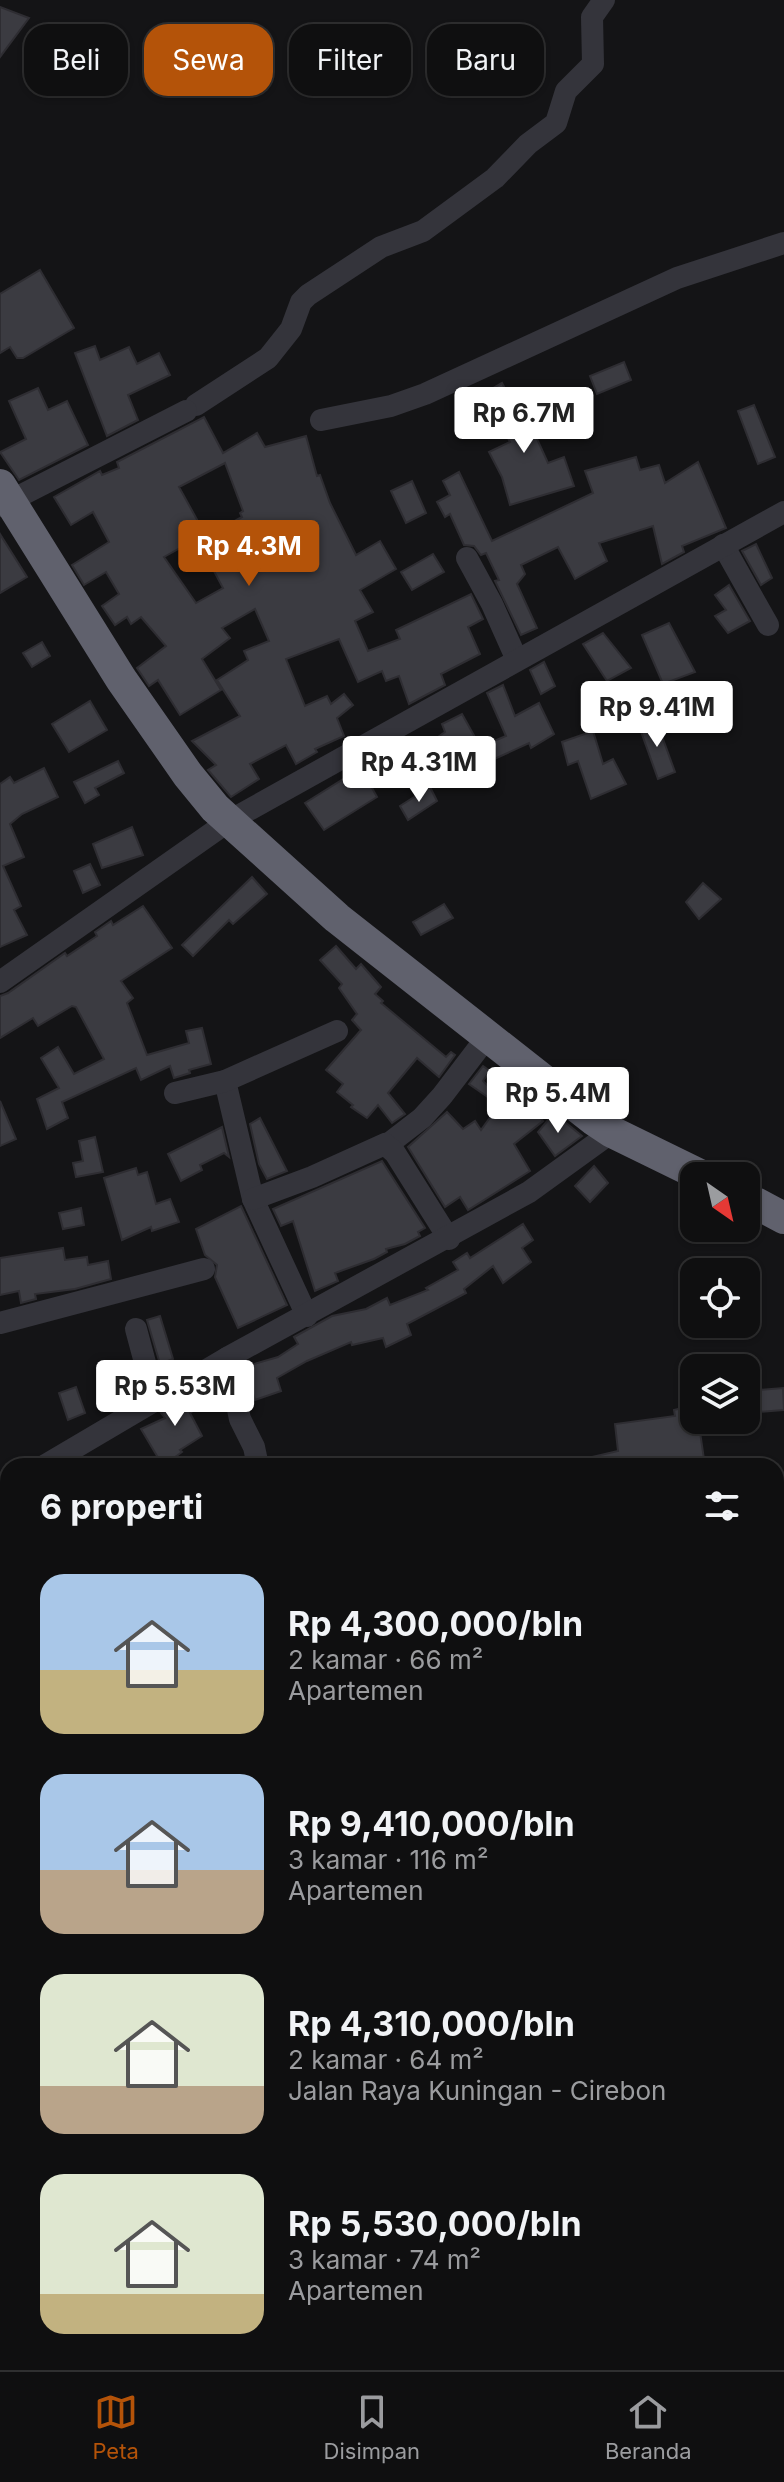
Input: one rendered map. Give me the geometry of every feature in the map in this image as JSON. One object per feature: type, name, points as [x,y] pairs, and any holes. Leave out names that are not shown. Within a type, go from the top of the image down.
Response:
[{"type":"highway","points":[[3,497],[188,775],[229,821],[337,918],[487,1037],[612,1132],[680,1165]]},
{"type":"highway","points":[[760,1205],[784,1218]]},
{"type":"street","points":[[3,497],[191,408],[268,358],[291,329],[301,302],[308,295],[381,247],[430,227],[495,178],[528,144],[556,123],[566,91],[593,64],[592,17],[604,0]]},
{"type":"street","points":[[321,420],[391,406],[425,394],[677,278],[784,243]]},
{"type":"street","points":[[0,982],[229,821],[784,512]]},
{"type":"street","points":[[723,545],[768,625]]},
{"type":"street","points":[[467,558],[517,660]]},
{"type":"street","points":[[175,1093],[225,1081],[337,1031]]},
{"type":"street","points":[[253,1199],[342,1165],[373,1148],[387,1145],[428,1112],[487,1037]]},
{"type":"street","points":[[225,1081],[253,1199],[307,1316]]},
{"type":"street","points":[[57,1458],[227,1358],[449,1239],[529,1192],[612,1132]]},
{"type":"street","points":[[387,1145],[449,1239]]},
{"type":"street","points":[[0,1323],[204,1269]]},
{"type":"street","points":[[136,1329],[155,1400]]},
{"type":"street","points":[[227,1358],[240,1419],[253,1448]]},
{"type":"building","points":[[0,7],[29,18],[0,57]]},
{"type":"building","points":[[40,270],[74,328],[23,358],[17,358],[10,347],[0,353],[0,294]]},
{"type":"building","points":[[95,346],[100,360],[129,347],[137,364],[159,353],[170,375],[128,395],[138,420],[107,436],[75,353]]},
{"type":"building","points":[[624,362],[631,380],[597,394],[590,376]]},
{"type":"building","points":[[502,383],[516,409],[522,406],[548,463],[564,457],[574,486],[510,505],[502,477],[489,452],[510,442],[485,393]]},
{"type":"building","points":[[38,388],[48,410],[67,401],[88,445],[19,480],[0,452],[26,439],[9,401]]},
{"type":"building","points":[[754,405],[775,457],[758,464],[738,411]]},
{"type":"building","points":[[204,417],[223,453],[257,433],[265,447],[306,436],[317,476],[320,475],[356,555],[380,541],[396,569],[360,590],[373,612],[355,621],[368,651],[400,639],[396,630],[471,594],[483,619],[468,627],[480,654],[441,674],[445,685],[409,704],[399,676],[386,681],[382,671],[358,682],[339,639],[286,659],[305,706],[327,696],[331,704],[344,694],[353,705],[337,718],[344,736],[315,749],[317,752],[296,764],[286,745],[250,764],[259,779],[231,797],[208,770],[216,765],[192,741],[240,716],[217,680],[248,660],[244,651],[269,641],[255,609],[222,628],[230,638],[202,659],[221,690],[180,715],[158,680],[149,686],[137,668],[166,646],[141,617],[131,624],[127,617],[115,625],[102,606],[119,594],[106,572],[84,585],[72,565],[109,542],[93,512],[71,525],[54,497],[100,471],[102,475],[119,468],[117,462]],"holes":[[[225,463],[243,511],[240,513],[242,517],[198,541],[223,588],[196,603],[164,557],[205,534],[179,487]]]},
{"type":"building","points":[[636,457],[640,470],[659,465],[665,483],[698,462],[726,528],[682,546],[684,552],[662,564],[653,526],[599,543],[607,561],[575,579],[558,547],[521,565],[525,574],[517,584],[537,628],[521,635],[495,581],[499,580],[486,553],[481,555],[474,546],[464,545],[450,514],[445,517],[437,502],[450,495],[443,481],[459,472],[492,541],[593,493],[585,471]]},
{"type":"building","points":[[412,481],[426,513],[406,523],[391,491]]},
{"type":"building","points":[[0,534],[27,577],[0,593]]},
{"type":"building","points":[[756,544],[772,578],[761,585],[742,551]]},
{"type":"building","points":[[433,554],[444,572],[412,590],[401,572]]},
{"type":"building","points":[[729,585],[750,621],[728,633],[715,616],[726,610],[715,595]]},
{"type":"building","points":[[669,623],[695,672],[663,684],[642,635]]},
{"type":"building","points":[[603,633],[631,668],[607,681],[583,644]]},
{"type":"building","points":[[42,642],[50,656],[32,667],[23,653]]},
{"type":"building","points":[[544,662],[555,686],[541,694],[530,670]]},
{"type":"building","points":[[503,685],[515,716],[539,703],[554,734],[531,748],[529,743],[488,762],[482,746],[506,736],[487,693]]},
{"type":"building","points":[[90,701],[107,730],[69,752],[52,724]]},
{"type":"building","points":[[462,714],[476,739],[446,755],[457,772],[436,783],[421,749],[445,732],[442,724]]},
{"type":"building","points":[[655,717],[675,772],[658,779],[639,726]]},
{"type":"building","points":[[593,731],[603,764],[613,759],[626,784],[591,799],[578,761],[568,765],[562,742]]},
{"type":"building","points":[[118,761],[124,773],[95,788],[99,795],[85,803],[74,782]]},
{"type":"building","points":[[44,768],[58,797],[22,814],[10,824],[24,857],[3,866],[21,906],[14,910],[27,935],[0,947],[0,784],[10,777],[14,783]]},
{"type":"building","points":[[361,768],[377,797],[324,830],[305,803]]},
{"type":"building","points":[[430,787],[437,801],[408,820],[400,806]]},
{"type":"building","points":[[132,827],[143,855],[102,868],[93,844]]},
{"type":"building","points":[[90,864],[100,885],[83,893],[74,871]]},
{"type":"building","points":[[252,877],[267,894],[233,924],[229,920],[193,956],[182,945]]},
{"type":"building","points":[[703,883],[721,899],[699,919],[686,902]]},
{"type":"building","points":[[444,904],[453,918],[421,935],[413,922]]},
{"type":"building","points":[[143,906],[172,948],[121,981],[133,998],[127,1003],[147,1055],[189,1043],[186,1031],[202,1028],[211,1064],[174,1078],[170,1066],[141,1080],[136,1068],[62,1102],[68,1118],[47,1129],[37,1099],[59,1088],[41,1058],[58,1047],[74,1074],[104,1059],[76,1007],[72,1006],[38,1026],[33,1018],[0,1038],[0,996],[97,936],[95,932],[111,921],[113,925]]},
{"type":"building","points":[[336,946],[356,969],[361,964],[381,987],[375,994],[383,1001],[381,1003],[446,1057],[451,1052],[455,1055],[439,1077],[417,1058],[388,1093],[405,1114],[392,1123],[378,1105],[367,1118],[351,1107],[353,1105],[337,1092],[343,1084],[326,1070],[361,1030],[352,1020],[357,1014],[339,988],[342,984],[320,960]]},
{"type":"building","points":[[483,1066],[490,1071],[483,1081],[494,1092],[489,1098],[469,1084]]},
{"type":"building","points":[[509,1098],[522,1110],[528,1104],[543,1121],[514,1144],[530,1171],[468,1210],[460,1197],[445,1207],[408,1147],[447,1112],[463,1129],[475,1121],[481,1130],[499,1105]]},
{"type":"building","points":[[0,1101],[16,1139],[0,1146]]},
{"type":"building","points":[[554,1113],[582,1136],[555,1156],[538,1132]]},
{"type":"building","points":[[260,1118],[287,1171],[267,1179],[259,1164],[250,1124]]},
{"type":"building","points":[[222,1127],[229,1157],[224,1153],[200,1165],[202,1170],[181,1181],[168,1154]]},
{"type":"building","points":[[95,1137],[103,1172],[76,1177],[73,1163],[83,1161],[79,1141]]},
{"type":"building","points":[[382,1161],[425,1228],[418,1232],[420,1236],[405,1244],[386,1249],[387,1252],[374,1259],[335,1273],[338,1281],[315,1291],[293,1221],[281,1226],[273,1209]]},
{"type":"building","points":[[594,1166],[608,1183],[590,1202],[575,1186]]},
{"type":"building","points":[[136,1168],[138,1175],[147,1172],[156,1204],[170,1199],[179,1222],[152,1231],[151,1227],[122,1240],[104,1178]]},
{"type":"building","points":[[241,1206],[287,1305],[238,1328],[215,1277],[217,1265],[205,1255],[196,1229]]},
{"type":"building","points":[[81,1208],[84,1225],[63,1229],[59,1213]]},
{"type":"building","points":[[523,1224],[533,1240],[522,1248],[531,1262],[503,1283],[493,1266],[464,1289],[466,1293],[407,1324],[411,1335],[386,1347],[383,1338],[352,1345],[351,1342],[277,1378],[281,1391],[255,1400],[244,1367],[278,1357],[298,1344],[294,1337],[332,1316],[366,1309],[387,1298],[390,1305],[428,1290],[426,1288],[458,1270],[453,1262],[467,1253],[470,1258]]},
{"type":"building","points":[[63,1248],[65,1260],[87,1257],[88,1265],[108,1261],[111,1279],[75,1289],[35,1294],[36,1299],[21,1303],[19,1291],[0,1295],[0,1258]]},
{"type":"building","points":[[160,1316],[173,1359],[160,1364],[147,1320]]},
{"type":"building","points":[[76,1387],[85,1413],[68,1420],[59,1393]]},
{"type":"building","points":[[783,1388],[784,1410],[760,1412],[760,1390]]},
{"type":"building","points":[[202,1389],[209,1400],[190,1413],[202,1436],[180,1450],[182,1452],[174,1458],[158,1458],[141,1429],[165,1418],[161,1413]]},
{"type":"building","points":[[680,1408],[680,1434],[700,1434],[704,1458],[588,1458],[618,1451],[615,1424],[675,1416],[674,1410]]}]
